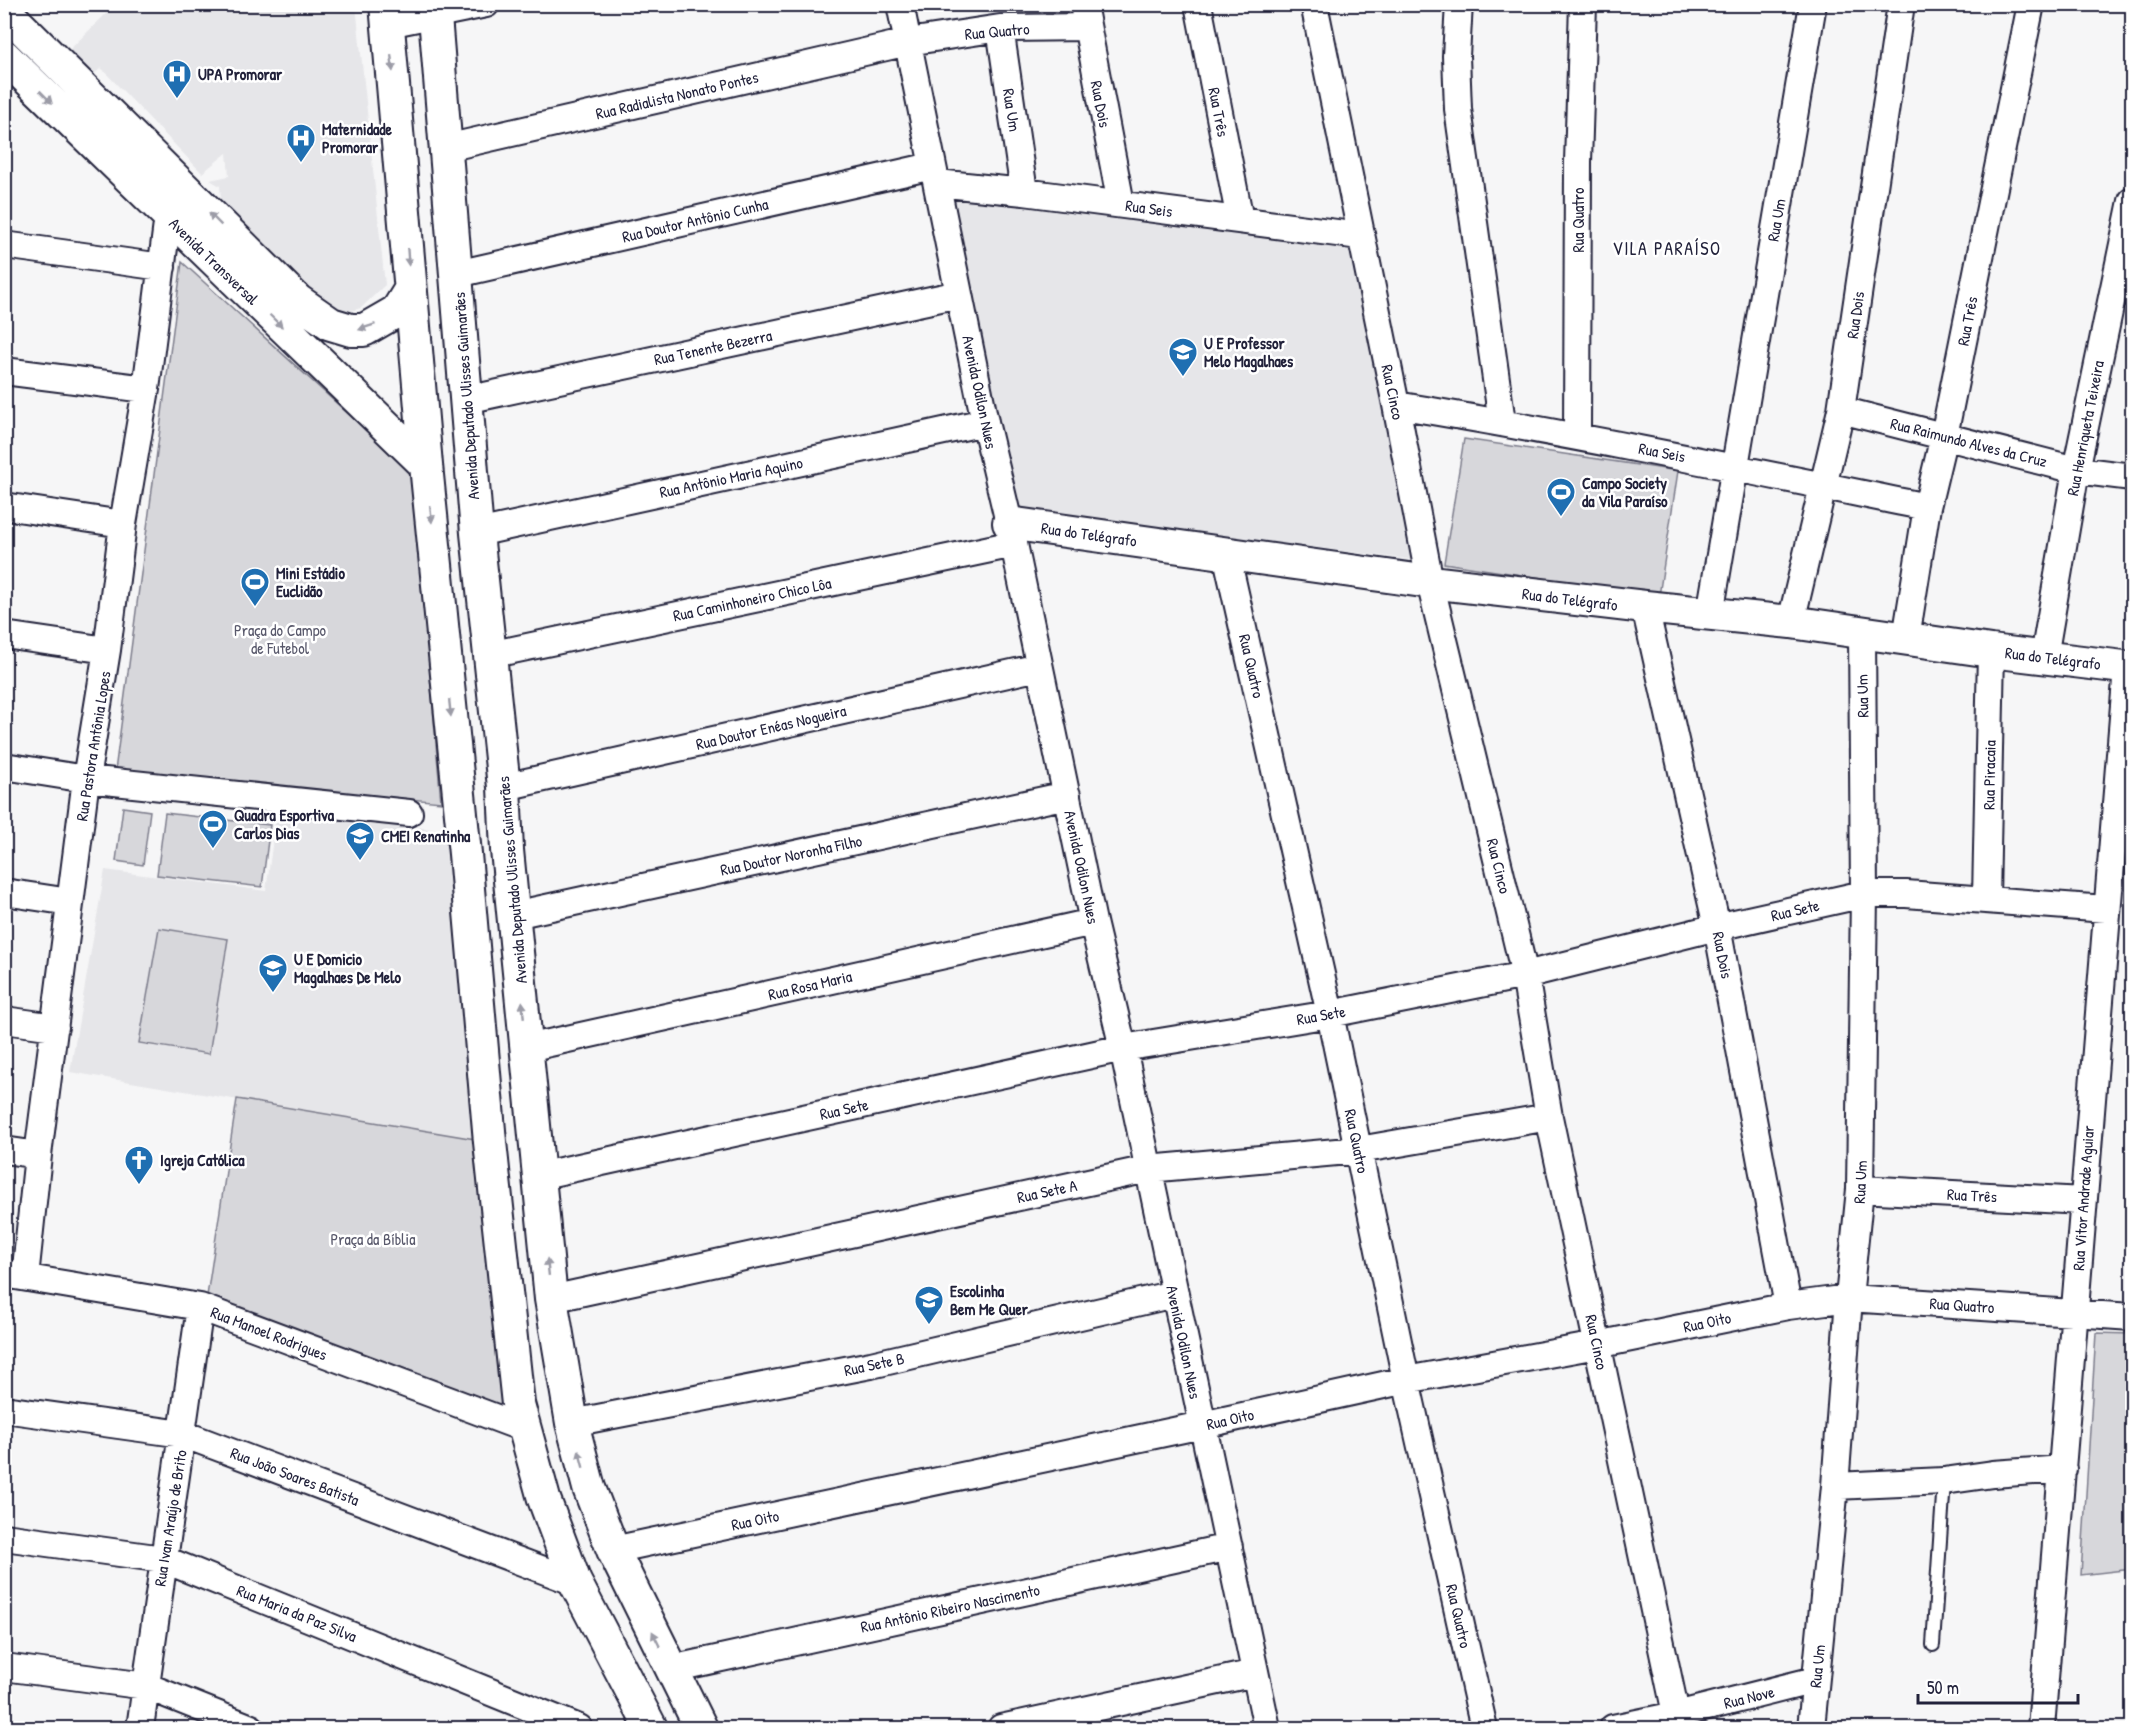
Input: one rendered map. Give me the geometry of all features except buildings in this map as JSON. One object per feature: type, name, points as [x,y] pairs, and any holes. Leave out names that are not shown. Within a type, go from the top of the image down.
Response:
[{"type":"street","points":[[486,4],[387,14],[410,290],[465,854],[490,1142],[514,1374],[524,1428],[544,1499],[575,1582],[651,1728]]},
{"type":"street","name":"Avenida Odilon Nues","points":[[900,4],[985,422],[1012,533],[1093,922],[1123,1048],[1267,1728]]},
{"type":"street","name":"Rua Três","points":[[1198,4],[1240,220]]},
{"type":"street","name":"Rua Cinco","points":[[1314,4],[1430,582],[1525,975],[1549,1117],[1677,1722]]},
{"type":"street","points":[[1459,4],[1456,56],[1458,109],[1502,422]]},
{"type":"street","name":"Rua Quatro","points":[[1577,436],[1578,162],[1583,4]]},
{"type":"street","name":"Rua Um","points":[[1710,614],[1813,4]]},
{"type":"street","name":"Rua Dois","points":[[1791,622],[1841,410],[1901,4]]},
{"type":"street","name":"Rua Três","points":[[1906,638],[1927,507],[1944,436],[2031,4]]},
{"type":"street","name":"Avenida Transversal","points":[[4,10],[298,301],[314,314],[331,324],[351,330],[364,330],[397,310],[410,290]]},
{"type":"street","name":"Avenida Deputado Ulisses Guimarães","points":[[434,10],[477,533],[504,787],[507,849],[551,1299],[572,1424],[589,1488],[613,1550],[701,1728]]},
{"type":"street","name":"Rua Quatro","points":[[908,42],[1084,16]]},
{"type":"street","name":"Rua Dois","points":[[1084,16],[1121,204]]},
{"type":"street","name":"Rua Um","points":[[1000,28],[1024,192]]},
{"type":"street","name":"Rua Radialista Nonato Pontes","points":[[446,148],[908,42]]},
{"type":"street","name":"Avenida Transversal","points":[[4,56],[426,465]]},
{"type":"street","points":[[397,116],[442,109]]},
{"type":"street","name":"Rua Seis","points":[[935,175],[1024,192],[1360,236]]},
{"type":"street","name":"Rua Doutor Antônio Cunha","points":[[457,274],[935,175]]},
{"type":"street","name":"Rua Henriqueta Teixeira","points":[[2044,657],[2076,470],[2133,201]]},
{"type":"street","name":"Rua Pastora Antônia Lopes","points":[[15,1275],[38,1155],[86,779],[107,650],[123,524],[146,389],[168,216]]},
{"type":"street","points":[[4,245],[162,267]]},
{"type":"street","name":"Rua Tenente Bezerra","points":[[466,400],[959,294]]},
{"type":"street","points":[[4,371],[146,389]]},
{"type":"street","name":"Rua Seis","points":[[1396,405],[1502,422],[1735,466],[1927,507]]},
{"type":"street","name":"Rua Raimundo Alves da Cruz","points":[[1841,410],[2076,470],[2133,477]]},
{"type":"street","name":"Rua Antônio Maria Aquino","points":[[477,533],[985,422]]},
{"type":"street","points":[[4,506],[123,524]]},
{"type":"street","name":"Rua do Telégrafo","points":[[1012,533],[1226,554],[1430,582],[1791,622],[1991,651],[2130,668]]},
{"type":"street","name":"Rua Caminhoneiro Chico Lôa","points":[[489,655],[1012,533]]},
{"type":"street","name":"Rua Quatro","points":[[1226,554],[1330,1014],[1406,1380],[1484,1728]]},
{"type":"street","name":"Rua Dois","points":[[1645,607],[1718,927],[1788,1306]]},
{"type":"street","name":"Rua Um","points":[[1811,1728],[1835,1486],[1849,1298],[1860,1189],[1864,894],[1862,633]]},
{"type":"street","points":[[4,635],[107,650]]},
{"type":"street","name":"Rua Piracaia","points":[[1986,899],[1991,651]]},
{"type":"street","name":"Rua Doutor Enéas Nogueira","points":[[504,787],[1039,667]]},
{"type":"street","name":"Rua Vitor Andrade Aguiar","points":[[2041,1728],[2106,909],[2130,668]]},
{"type":"street","points":[[4,766],[86,779],[409,813]]},
{"type":"street","name":"Rua Doutor Noronha Filho","points":[[514,915],[1067,795]]},
{"type":"street","points":[[465,854],[507,849]]},
{"type":"street","points":[[4,892],[70,902]]},
{"type":"street","name":"Rua Sete","points":[[538,1176],[1123,1048],[1330,1014],[1525,975],[1718,927],[1864,894],[1906,894],[2106,909]]},
{"type":"street","name":"Rua Rosa Maria","points":[[527,1048],[1093,922]]},
{"type":"street","points":[[4,1020],[55,1027]]},
{"type":"street","name":"Rua Sete A","points":[[551,1299],[1148,1169],[1359,1150],[1549,1117]]},
{"type":"street","points":[[4,1150],[38,1155]]},
{"type":"street","name":"Rua Três","points":[[1860,1189],[2083,1201]]},
{"type":"street","name":"Rua Manoel Rodrigues","points":[[15,1275],[200,1307],[524,1428]]},
{"type":"street","name":"Rua Sete B","points":[[572,1424],[871,1365],[1174,1294]]},
{"type":"street","name":"Rua Quatro","points":[[1849,1298],[2133,1317]]},
{"type":"street","name":"Rua Oito","points":[[613,1550],[1406,1380],[1597,1345],[1788,1306],[1849,1298]]},
{"type":"street","name":"Rua Ivan Araújo de Brito","points":[[140,1728],[200,1307]]},
{"type":"street","name":"Rua João Soares Batista","points":[[4,1409],[183,1434],[575,1582]]},
{"type":"street","points":[[1835,1486],[1944,1481],[1993,1473],[2063,1469]]},
{"type":"street","name":"Rua Maria da Paz Silva","points":[[4,1537],[163,1558],[579,1728]]},
{"type":"street","name":"Rua Antônio Ribeiro Nascimento","points":[[671,1670],[1229,1547]]},
{"type":"street","points":[[4,1667],[146,1686],[252,1728]]},
{"type":"street","points":[[1001,1728],[1255,1673]]},
{"type":"street","name":"Rua Nove","points":[[1613,1728],[1677,1722],[1815,1680]]},
{"type":"lane","points":[[1933,1645],[1944,1481]]},
{"type":"shaded area","name":"Maternidade Promorar","points":[[115,5],[209,5],[214,13],[214,9],[277,5],[356,5],[385,285],[361,308],[335,315],[222,213],[220,186],[210,180],[229,176],[227,153],[202,173],[101,68],[88,80],[64,55]]},
{"type":"shaded area","name":"U E Professor Melo Magalhaes","points":[[953,198],[1351,247],[1413,560],[1016,509]]},
{"type":"shaded area","name":"U E Domicio Magalhaes De Melo","points":[[277,809],[446,831],[456,916],[475,1139],[70,1072],[105,870],[266,891]]},
{"type":"green space","name":"Praça do Campo de Futebol","points":[[182,262],[413,473],[441,802],[115,771]]},
{"type":"green space","name":"Campo Society da Vila Paraíso","points":[[1464,439],[1678,471],[1659,596],[1444,563]]},
{"type":"green space","points":[[123,807],[150,811],[143,865],[116,861]]},
{"type":"green space","name":"Quadra Esportiva Carlos Dias","points":[[165,813],[270,825],[262,887],[157,875]]},
{"type":"green space","points":[[159,928],[228,939],[209,1054],[139,1043]]},
{"type":"green space","name":"Praça da Bíblia","points":[[237,1099],[475,1139],[513,1416],[207,1296]]},
{"type":"green space","points":[[2096,1333],[2132,1334],[2132,1569],[2081,1575]]},
{"type":"place","name":"UPA Promorar","points":[[177,100]]},
{"type":"place","name":"Maternidade Promorar","points":[[301,164]]},
{"type":"place","name":"U E Professor Melo Magalhaes","points":[[1183,378]]},
{"type":"place","name":"Campo Society da Vila Paraíso","points":[[1561,518]]},
{"type":"place","name":"Mini Estádio Euclidão","points":[[255,608]]},
{"type":"place","name":"Quadra Esportiva Carlos Dias","points":[[213,850]]},
{"type":"place","name":"CMEI Renatinha","points":[[360,862]]},
{"type":"place","name":"U E Domicio Magalhaes De Melo","points":[[273,994]]},
{"type":"place","name":"Igreja Católica","points":[[139,1186]]},
{"type":"place","name":"Escolinha Bem Me Quer","points":[[929,1326]]},
{"type":"district","name":"VILA PARAÍSO","points":[[1667,248]]}]
